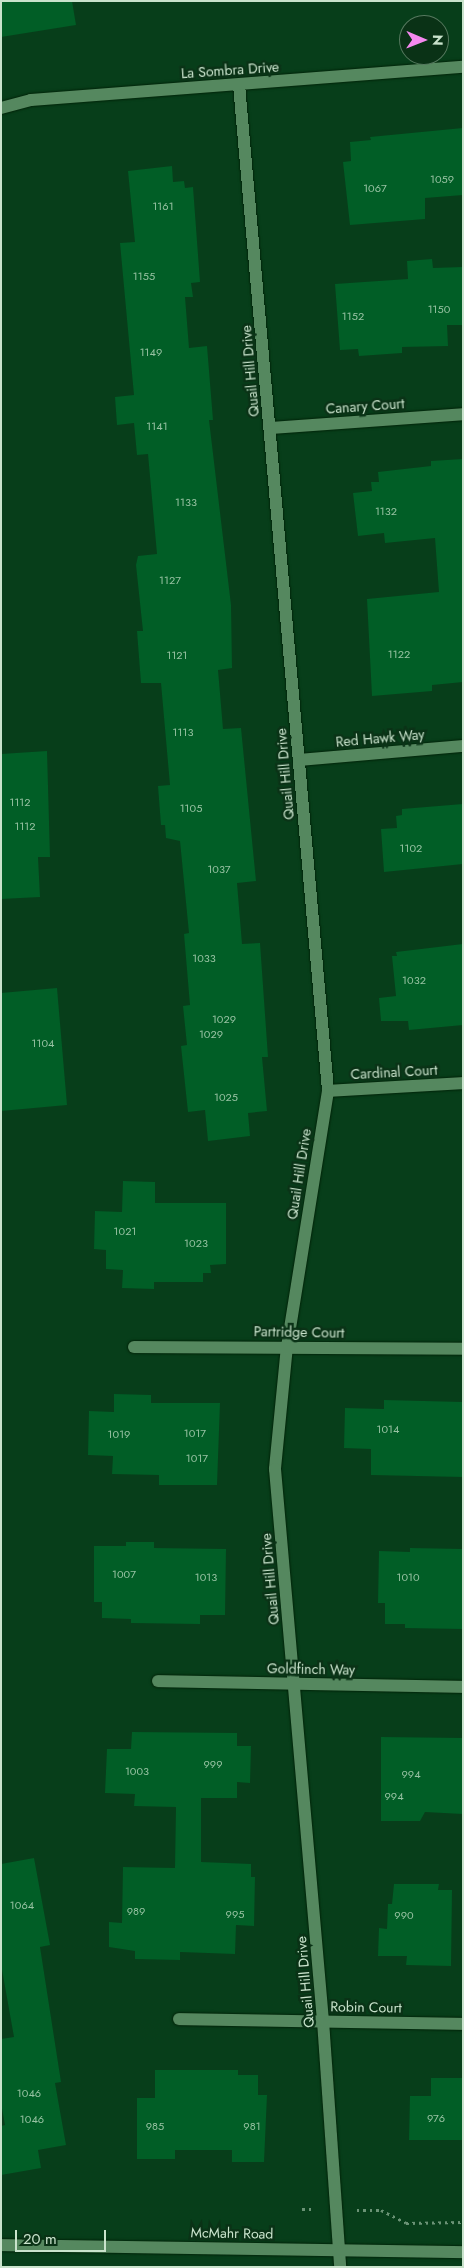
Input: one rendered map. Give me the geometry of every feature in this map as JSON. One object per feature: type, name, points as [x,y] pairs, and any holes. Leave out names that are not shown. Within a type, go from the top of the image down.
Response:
[{"type":"street","name":"La Sombra Drive","points":[[1,108],[31,100],[463,66]]},
{"type":"street","name":"Quail Hill Drive","points":[[239,84],[328,1091],[287,1346],[275,1469],[323,2021],[338,2210],[340,2267]]},
{"type":"street","name":"Canary Court","points":[[270,428],[463,414]]},
{"type":"street","name":"Red Hawk Way","points":[[299,760],[463,746]]},
{"type":"street","name":"Cardinal Court","points":[[328,1091],[463,1083]]},
{"type":"street","name":"Partridge Court","points":[[134,1347],[287,1346],[463,1349]]},
{"type":"street","name":"Goldfinch Way","points":[[158,1682],[463,1687]]},
{"type":"street","name":"Robin Court","points":[[179,2019],[463,2024]]},
{"type":"street","name":"McMahr Road","points":[[1,2245],[463,2252]]},
{"type":"path","points":[[302,2209],[381,2210],[406,2223],[463,2222]]},
{"type":"building","points":[[1,1],[72,1],[76,25],[1,37]]},
{"type":"building","points":[[463,128],[463,195],[425,198],[425,219],[350,225],[343,162],[351,161],[350,142],[371,140],[370,137]]},
{"type":"building","points":[[172,166],[173,182],[184,181],[185,188],[193,187],[200,282],[191,283],[193,297],[185,297],[189,348],[207,346],[213,420],[209,420],[231,605],[232,668],[218,670],[223,729],[241,728],[256,881],[237,883],[242,944],[260,943],[268,1057],[262,1057],[267,1111],[248,1113],[250,1136],[208,1141],[205,1110],[188,1112],[181,1046],[187,1045],[183,1006],[190,1005],[184,934],[189,933],[180,841],[166,838],[165,825],[161,825],[158,786],[170,785],[161,683],[141,683],[137,631],[143,631],[136,565],[138,556],[157,554],[148,454],[137,455],[134,423],[117,425],[115,397],[134,395],[120,243],[135,242],[128,171]]},
{"type":"building","points":[[432,259],[433,268],[463,267],[463,325],[447,325],[448,346],[402,347],[402,353],[359,356],[358,349],[340,350],[335,284],[408,279],[407,261]]},
{"type":"building","points":[[463,459],[463,682],[432,685],[432,691],[372,696],[367,599],[439,592],[435,538],[385,543],[384,533],[358,536],[353,493],[372,491],[371,482],[379,482],[378,472],[431,466],[431,461]]},
{"type":"building","points":[[47,751],[50,857],[38,857],[40,897],[1,899],[1,754]]},
{"type":"building","points":[[463,804],[463,864],[384,872],[381,829],[397,828],[396,816],[402,815],[402,809]]},
{"type":"building","points":[[463,944],[463,1025],[409,1030],[408,1021],[381,1021],[379,998],[396,996],[392,956],[397,956],[396,952]]},
{"type":"building","points":[[57,988],[67,1105],[1,1111],[1,993]]},
{"type":"building","points":[[123,1181],[155,1182],[155,1203],[226,1203],[226,1264],[210,1265],[211,1273],[203,1273],[203,1282],[154,1282],[154,1289],[122,1288],[123,1270],[106,1269],[106,1250],[94,1249],[95,1211],[122,1212]]},
{"type":"building","points":[[114,1394],[151,1395],[151,1403],[220,1403],[217,1485],[159,1485],[159,1475],[112,1474],[113,1456],[88,1455],[89,1411],[114,1412]]},
{"type":"building","points":[[384,1400],[463,1402],[463,1477],[371,1475],[371,1449],[344,1448],[345,1408],[384,1409]]},
{"type":"building","points":[[126,1542],[154,1542],[154,1548],[226,1549],[225,1615],[200,1615],[200,1624],[131,1623],[131,1619],[102,1618],[102,1602],[94,1602],[94,1546],[126,1546]]},
{"type":"building","points":[[410,1548],[463,1549],[463,1629],[405,1628],[405,1624],[385,1624],[385,1603],[378,1603],[379,1551],[410,1552]]},
{"type":"building","points":[[132,1732],[237,1733],[237,1746],[251,1746],[250,1783],[237,1782],[237,1798],[201,1798],[201,1862],[251,1864],[251,1877],[255,1877],[254,1926],[236,1925],[235,1954],[180,1952],[180,1960],[135,1959],[135,1951],[109,1947],[109,1922],[122,1923],[123,1867],[175,1868],[176,1807],[134,1806],[135,1794],[105,1793],[107,1749],[131,1749]]},
{"type":"building","points":[[381,1737],[463,1738],[463,1814],[425,1812],[420,1821],[381,1821]]},
{"type":"building","points":[[34,1858],[50,1945],[40,1947],[61,2082],[55,2083],[66,2145],[38,2150],[41,2168],[1,2175],[1,2126],[5,2125],[1,2103],[1,2039],[14,2037],[1,1964],[1,1864]]},
{"type":"building","points":[[394,1884],[439,1884],[438,1890],[452,1890],[451,1966],[406,1965],[407,1956],[378,1956],[379,1928],[387,1929],[388,1904],[392,1904]]},
{"type":"building","points":[[155,2070],[238,2070],[238,2075],[258,2075],[258,2095],[267,2095],[264,2162],[232,2162],[232,2150],[175,2150],[175,2159],[137,2159],[137,2098],[155,2098]]},
{"type":"building","points":[[431,2078],[463,2078],[463,2140],[409,2140],[410,2096],[431,2096]]}]
